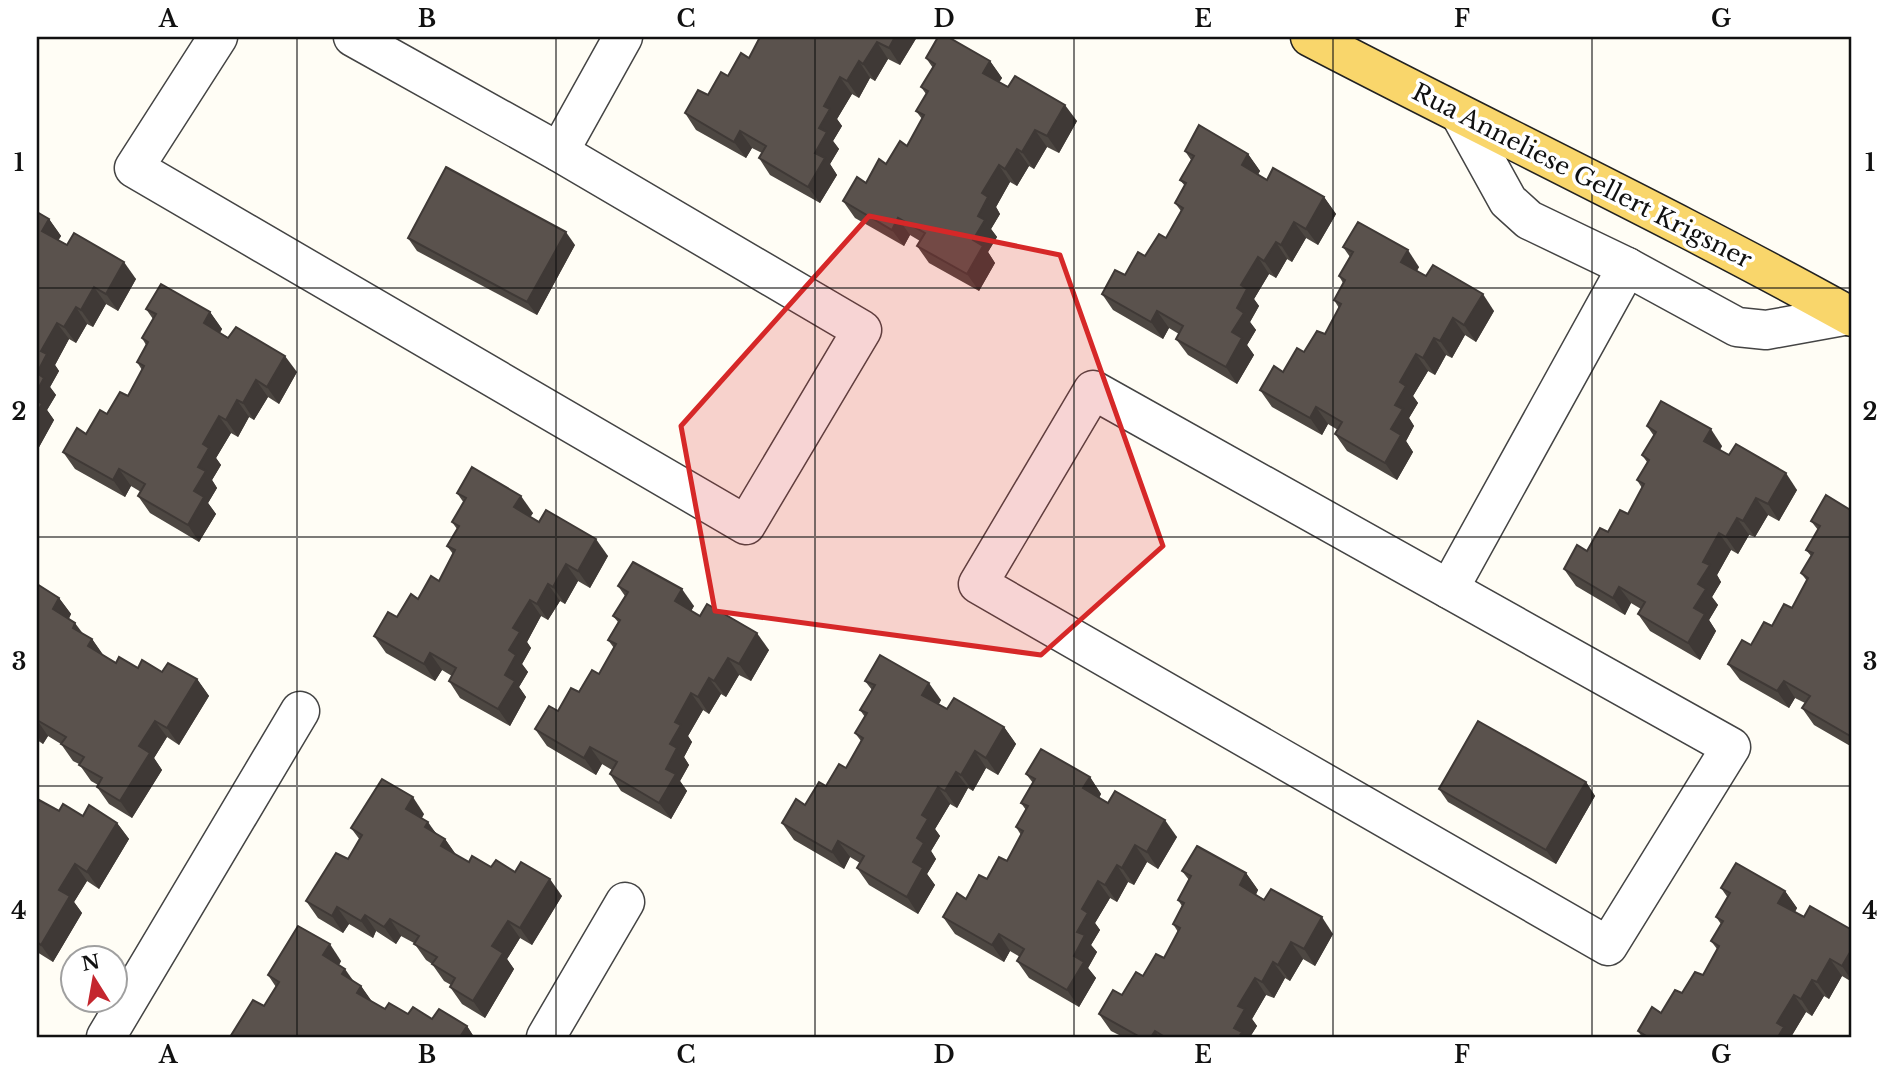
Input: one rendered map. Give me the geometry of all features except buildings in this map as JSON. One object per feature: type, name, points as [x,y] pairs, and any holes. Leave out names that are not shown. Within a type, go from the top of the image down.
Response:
[{"type":"main road","name":"Rua Anneliese Gellert Krigsner","points":[[1310,37],[1461,116],[1657,212],[1850,316]]},
{"type":"lane","points":[[218,37],[134,168],[746,525],[862,330],[559,152],[353,37]]},
{"type":"lane","points":[[559,152],[623,37]]},
{"type":"lane","points":[[1461,116],[1508,201],[1529,220],[1628,267],[1737,327],[1766,330],[1850,316]]},
{"type":"lane","points":[[1449,589],[1628,267]]},
{"type":"lane","points":[[1093,390],[1449,589],[1731,747],[1608,946],[978,584],[1093,390]]},
{"type":"lane","points":[[106,1037],[300,711]]},
{"type":"lane","points":[[546,1037],[625,902]]},
{"type":"highlighted area","points":[[869,216],[1060,255],[1163,546],[1041,655],[715,611],[681,426]]}]
